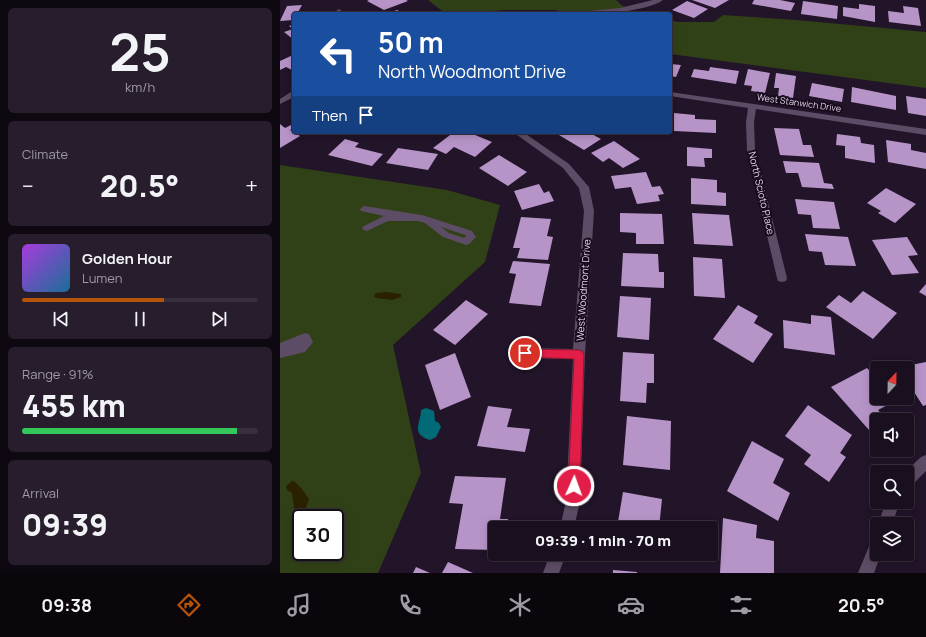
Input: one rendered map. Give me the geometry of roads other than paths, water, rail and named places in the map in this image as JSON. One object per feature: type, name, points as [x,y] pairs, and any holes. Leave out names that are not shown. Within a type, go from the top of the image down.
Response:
[{"type":"street","points":[[613,12],[660,0]]},
{"type":"street","name":"West Stanwich Drive","points":[[672,94],[926,132]]},
{"type":"street","points":[[280,102],[292,95]]},
{"type":"street","name":"North Scioto Place","points":[[752,107],[750,122],[751,150],[782,278]]},
{"type":"street","name":"West Woodmont Drive","points":[[520,134],[566,166],[584,187],[589,211],[579,354],[574,501],[569,521]]},
{"type":"street","points":[[525,353],[579,354]]},
{"type":"street","points":[[914,473],[926,462]]},
{"type":"street","points":[[551,573],[555,561]]},
{"type":"street","points":[[866,573],[871,561]]},
{"type":"lane","points":[[364,209],[422,218],[447,224],[470,234],[471,237],[466,242],[457,240],[446,235],[428,221],[418,218],[387,218],[367,228]]},
{"type":"lane","points":[[280,348],[305,337],[308,342],[301,349],[280,353]]}]
